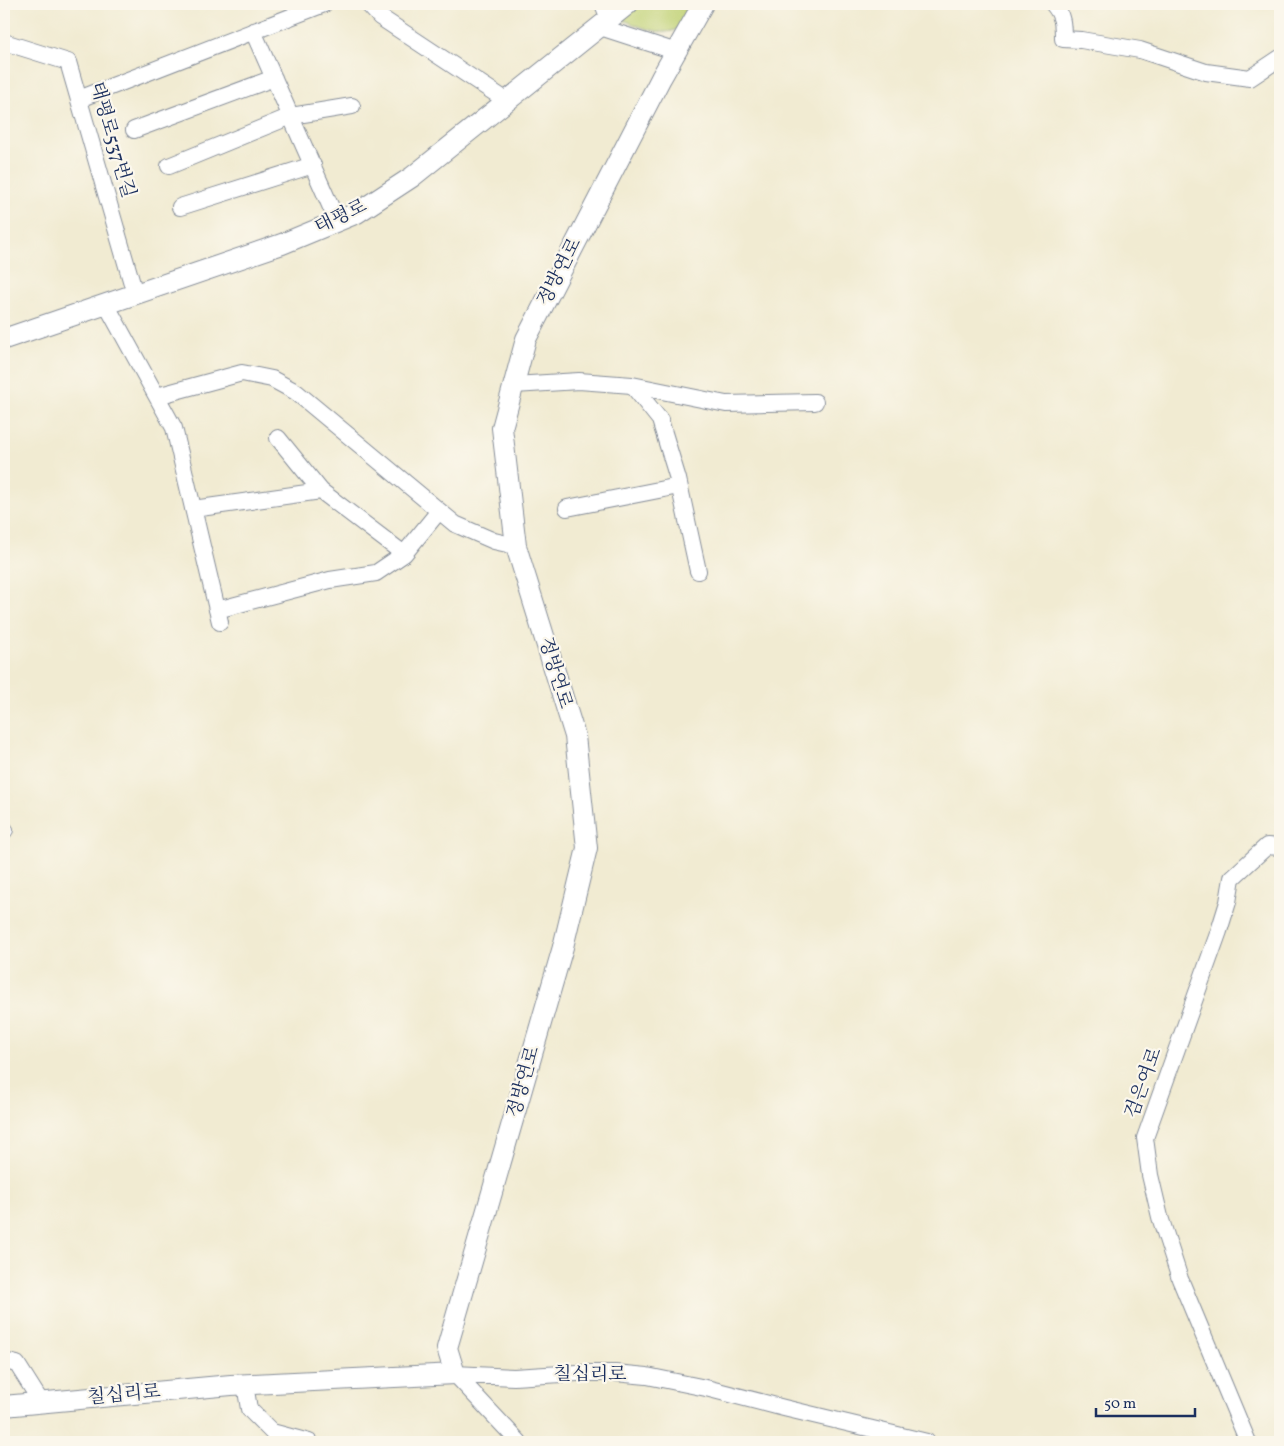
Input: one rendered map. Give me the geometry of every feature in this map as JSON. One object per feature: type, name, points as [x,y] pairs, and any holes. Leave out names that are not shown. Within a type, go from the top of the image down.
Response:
[{"type":"main road","name":"태평로","points":[[4,339],[282,244],[357,212],[412,177],[507,101],[604,17],[628,4]]},
{"type":"main road","name":"정방연로","points":[[454,1374],[448,1348],[563,947],[586,848],[575,736],[516,546],[502,428],[526,338],[661,78],[704,4]]},
{"type":"main road","name":"칠십리로","points":[[4,1406],[245,1384],[454,1374]]},
{"type":"street","points":[[79,99],[324,4]]},
{"type":"street","points":[[368,4],[380,17],[507,101]]},
{"type":"street","points":[[1053,4],[1058,9],[1064,22],[1063,39],[1081,40],[1140,50],[1206,72],[1250,78],[1280,58]]},
{"type":"street","points":[[604,17],[677,52]]},
{"type":"street","points":[[253,31],[338,221]]},
{"type":"street","name":"태평로537번길","points":[[4,42],[68,62],[136,294]]},
{"type":"street","points":[[134,130],[274,78]]},
{"type":"street","points":[[169,166],[291,116],[352,106]]},
{"type":"street","points":[[180,207],[313,165]]},
{"type":"street","points":[[106,304],[174,428],[219,616],[330,580],[376,573],[404,554],[440,511]]},
{"type":"street","points":[[157,396],[242,373],[272,379],[296,392],[455,524],[494,541],[516,546]]},
{"type":"street","points":[[514,385],[579,381],[632,385],[726,404],[815,402]]},
{"type":"street","points":[[632,385],[660,420],[679,486],[698,571]]},
{"type":"street","points":[[278,438],[321,491],[404,554]]},
{"type":"street","points":[[567,508],[679,486]]},
{"type":"street","points":[[193,509],[321,491]]},
{"type":"street","name":"검은여로","points":[[1248,1442],[1180,1279],[1160,1217],[1150,1175],[1145,1138],[1219,931],[1228,902],[1232,878],[1268,846],[1280,846]]},
{"type":"street","points":[[4,1362],[17,1364],[41,1402]]},
{"type":"street","name":"칠십리로","points":[[454,1374],[514,1377],[606,1373],[647,1376],[706,1388],[927,1442]]},
{"type":"street","points":[[454,1374],[519,1442]]},
{"type":"street","points":[[245,1384],[249,1409],[272,1432],[309,1442]]},
{"type":"green space","points":[[638,4],[692,4],[680,26],[672,31],[665,32],[641,27],[619,18]]}]
